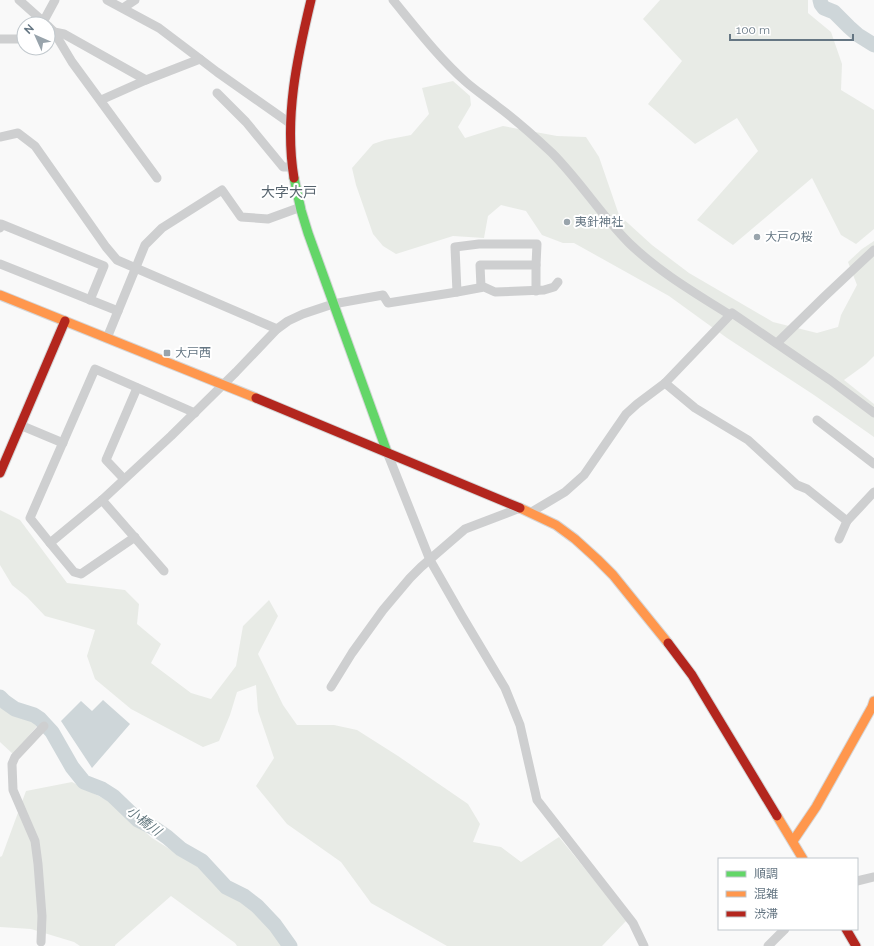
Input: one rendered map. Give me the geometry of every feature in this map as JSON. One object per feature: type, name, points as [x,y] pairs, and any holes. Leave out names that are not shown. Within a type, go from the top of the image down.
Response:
[{"type":"street","points":[[18,0],[37,16]]},
{"type":"street","points":[[50,16],[55,0]]},
{"type":"street","points":[[107,0],[158,28],[291,124]]},
{"type":"street","points":[[123,8],[135,0]]},
{"type":"street","points":[[311,0],[298,60],[291,124],[291,151],[293,167],[306,228],[387,452],[430,560],[505,688],[520,725],[537,800],[632,923],[644,946]]},
{"type":"street","points":[[393,0],[451,68],[466,82],[498,106],[556,158],[571,173],[592,201],[629,243],[647,259],[680,283],[730,315],[732,313],[777,343],[874,413]]},
{"type":"street","points":[[56,30],[146,80]]},
{"type":"street","points":[[56,38],[157,178]]},
{"type":"street","points":[[0,39],[16,39]]},
{"type":"street","points":[[100,100],[200,58]]},
{"type":"street","points":[[217,93],[246,122],[283,167],[293,167]]},
{"type":"street","points":[[0,137],[18,133],[35,146],[117,260],[278,329]]},
{"type":"street","points":[[107,338],[145,245],[162,228],[222,190],[241,217],[268,219],[301,207]]},
{"type":"street","points":[[0,228],[1,224],[104,266],[90,300]]},
{"type":"street","points":[[456,292],[455,247],[479,244],[537,244],[536,291]]},
{"type":"street","points":[[777,343],[874,250]]},
{"type":"street","points":[[0,264],[118,311]]},
{"type":"street","points":[[481,287],[480,265],[536,265]]},
{"type":"street","points":[[50,543],[102,500],[195,413],[278,329],[288,321],[303,314],[333,304],[383,295],[388,303],[481,287],[495,292],[536,291],[554,287],[558,282]]},
{"type":"street","points":[[0,295],[387,452],[530,512],[556,525],[575,539],[613,575],[677,654],[704,694],[802,858]]},
{"type":"street","points":[[530,512],[533,512],[565,492],[584,475],[626,414],[665,383],[730,315]]},
{"type":"street","points":[[0,473],[65,321]]},
{"type":"street","points":[[135,537],[81,574],[74,572],[30,518],[95,369],[195,413]]},
{"type":"street","points":[[665,383],[695,408],[748,440],[797,485],[807,489],[847,521]]},
{"type":"street","points":[[124,479],[106,460],[137,388]]},
{"type":"street","points":[[817,420],[874,464]]},
{"type":"street","points":[[20,425],[63,444]]},
{"type":"street","points":[[838,539],[847,521],[874,492]]},
{"type":"street","points":[[102,500],[164,571]]},
{"type":"street","points":[[331,688],[352,653],[383,610],[410,578],[465,529],[520,508]]},
{"type":"street","points":[[793,841],[816,808],[873,706]]},
{"type":"street","points":[[41,942],[42,916],[35,841],[13,790],[12,764],[14,757],[44,726]]},
{"type":"street","points":[[858,881],[874,877]]},
{"type":"street","points":[[768,946],[785,930]]},
{"type":"street","points":[[847,930],[856,946]]},
{"type":"shaded area","points":[[660,0],[808,0],[808,13],[831,32],[842,64],[841,90],[874,110],[874,229],[856,244],[841,235],[812,178],[733,245],[697,220],[758,151],[737,118],[695,144],[648,104],[682,61],[643,19]]},
{"type":"shaded area","points":[[453,81],[470,96],[471,105],[458,127],[465,138],[503,126],[557,136],[586,137],[599,157],[619,215],[652,245],[689,273],[773,322],[817,333],[838,327],[841,315],[857,285],[848,262],[862,249],[874,241],[874,356],[866,364],[844,380],[874,404],[874,437],[814,395],[727,338],[669,296],[574,243],[563,243],[542,235],[526,211],[501,205],[488,216],[484,238],[453,236],[396,254],[383,246],[373,234],[356,185],[352,168],[373,144],[411,135],[429,114],[422,88]]},
{"type":"shaded area","points":[[0,510],[20,520],[67,583],[125,590],[139,604],[137,624],[161,644],[151,663],[191,693],[211,699],[236,666],[243,626],[269,600],[278,616],[258,654],[283,705],[297,725],[334,725],[357,730],[398,756],[468,804],[480,824],[473,842],[501,847],[521,862],[559,837],[627,920],[602,946],[447,946],[371,903],[341,862],[287,824],[256,786],[274,758],[258,711],[256,685],[237,692],[230,715],[219,741],[203,747],[131,709],[95,679],[87,656],[95,630],[45,616],[27,597],[12,585],[0,565]]},
{"type":"shaded area","points":[[103,700],[130,724],[92,768],[61,721],[81,701],[92,711]]},
{"type":"shaded area","points":[[0,702],[38,725],[13,754],[0,742]]},
{"type":"shaded area","points":[[72,782],[112,803],[152,838],[200,868],[260,914],[283,946],[237,946],[171,896],[115,946],[80,946],[74,942],[31,929],[0,927],[0,857],[2,856],[26,791]]},
{"type":"waterway","points":[[820,0],[824,8],[834,12],[858,35],[874,45]]},
{"type":"waterway","name":"小橋川","points":[[0,697],[15,709],[34,715],[40,719],[52,732],[72,767],[84,782],[102,789],[113,796],[138,820],[154,828],[181,849],[202,861],[226,887],[244,896],[257,906],[275,925],[290,946]]},
{"type":"traffic: fast","points":[[294,178],[308,233],[387,452]]},
{"type":"traffic: slow","points":[[0,295],[256,398]]},
{"type":"traffic: slow","points":[[520,508],[556,525],[575,539],[597,559],[613,575],[668,643]]},
{"type":"traffic: slow","points":[[793,841],[816,807],[874,701]]},
{"type":"traffic: slow","points":[[777,816],[802,858]]},
{"type":"traffic: jam","points":[[294,178],[291,156],[291,111],[297,66],[311,0]]},
{"type":"traffic: jam","points":[[0,473],[65,321]]},
{"type":"traffic: jam","points":[[256,398],[520,508]]},
{"type":"traffic: jam","points":[[668,643],[692,675],[777,816]]},
{"type":"traffic: jam","points":[[847,930],[856,946]]},
{"type":"place","name":"夷針神社","points":[[567,222]]},
{"type":"place","name":"大戸の桜","points":[[757,237]]},
{"type":"place","name":"大戸西","points":[[167,353]]},
{"type":"district","name":"大字大戸","points":[[289,192]]}]
